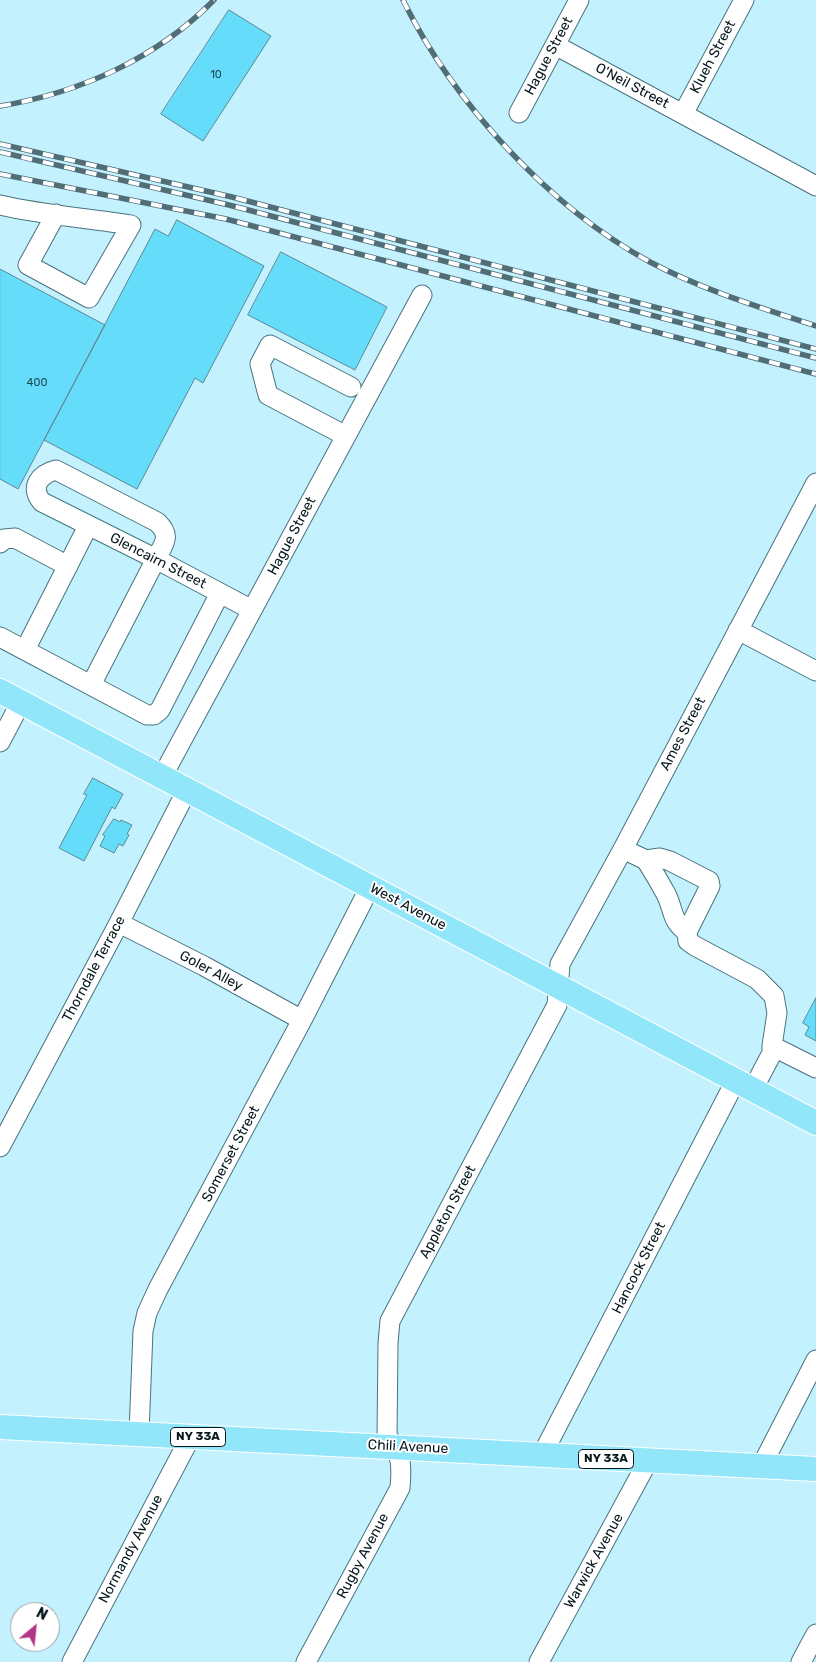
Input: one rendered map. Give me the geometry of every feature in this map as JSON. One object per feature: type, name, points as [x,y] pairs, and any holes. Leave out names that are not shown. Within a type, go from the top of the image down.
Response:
[{"type":"main road","name":"West Avenue","points":[[0,692],[816,1123]]},
{"type":"main road","name":"Chili Avenue","points":[[0,1426],[816,1469]]},
{"type":"street","name":"Hague Street","points":[[519,113],[579,0]]},
{"type":"street","name":"Klueh Street","points":[[683,114],[744,0]]},
{"type":"street","name":"O'Neil Street","points":[[555,45],[816,186]]},
{"type":"street","points":[[0,205],[131,225],[90,298],[28,265],[56,214]]},
{"type":"street","name":"Hague Street","points":[[162,777],[422,295]]},
{"type":"street","points":[[346,436],[268,395],[260,364],[270,345],[352,388]]},
{"type":"street","name":"Glencairn Street","points":[[156,559],[166,538],[165,528],[158,522],[56,470],[48,472],[42,477],[36,487],[36,495],[42,502],[252,610]]},
{"type":"street","name":"Ames Street","points":[[558,986],[560,964],[623,849],[816,483]]},
{"type":"street","points":[[25,650],[88,526]]},
{"type":"street","points":[[0,543],[4,539],[15,538],[68,566]]},
{"type":"street","points":[[91,685],[156,559]]},
{"type":"street","points":[[0,637],[147,715],[154,714],[160,710],[220,593]]},
{"type":"street","points":[[738,630],[816,671]]},
{"type":"street","points":[[0,742],[21,702]]},
{"type":"street","name":"Thorndale Terrace","points":[[0,1147],[187,790]]},
{"type":"street","points":[[623,849],[646,860],[660,858],[670,861],[710,882],[710,886],[687,932],[688,942],[758,979],[774,996],[776,1013],[772,1053],[780,1050],[816,1068]]},
{"type":"street","points":[[646,860],[667,897],[678,926],[687,932]]},
{"type":"street","name":"Somerset Street","points":[[139,1434],[143,1331],[158,1288],[302,1020],[370,887]]},
{"type":"street","name":"Goler Alley","points":[[119,923],[302,1020]]},
{"type":"street","name":"Appleton Street","points":[[396,1446],[388,1436],[388,1343],[390,1321],[557,1005],[558,986]]},
{"type":"street","name":"Hancock Street","points":[[542,1455],[744,1085],[772,1053]]},
{"type":"street","points":[[761,1467],[816,1360]]},
{"type":"street","name":"Normandy Avenue","points":[[72,1662],[191,1436]]},
{"type":"street","name":"Rugby Avenue","points":[[306,1662],[400,1488],[402,1468],[396,1446]]},
{"type":"street","name":"Warwick Avenue","points":[[539,1662],[648,1461]]},
{"type":"street","points":[[801,1662],[816,1634]]},
{"type":"building","points":[[229,10],[271,36],[203,141],[161,114]]},
{"type":"building","points":[[177,220],[264,266],[203,383],[195,378],[137,489],[44,440],[155,229],[168,236]]},
{"type":"building","points":[[281,252],[387,307],[355,370],[248,315]]},
{"type":"building","points":[[0,269],[105,325],[18,489],[0,479]]},
{"type":"building","points":[[93,778],[123,794],[115,809],[112,807],[84,861],[59,848],[87,795],[84,794]]},
{"type":"building","points":[[114,819],[132,825],[123,846],[119,844],[114,853],[100,846],[105,836],[103,835]]},
{"type":"building","points":[[816,998],[816,1041],[805,1035],[809,1027],[803,1023]]},
{"type":"railway","points":[[0,106],[59,92],[116,70],[168,39],[192,21],[214,0]]},
{"type":"railway","points":[[403,0],[448,76],[476,113],[507,149],[576,212],[612,239],[670,272],[732,297],[816,326]]},
{"type":"railway","points":[[0,144],[232,197],[816,349]]},
{"type":"railway","points":[[0,152],[229,205],[816,358]]},
{"type":"railway","points":[[0,174],[226,219],[816,374]]}]
